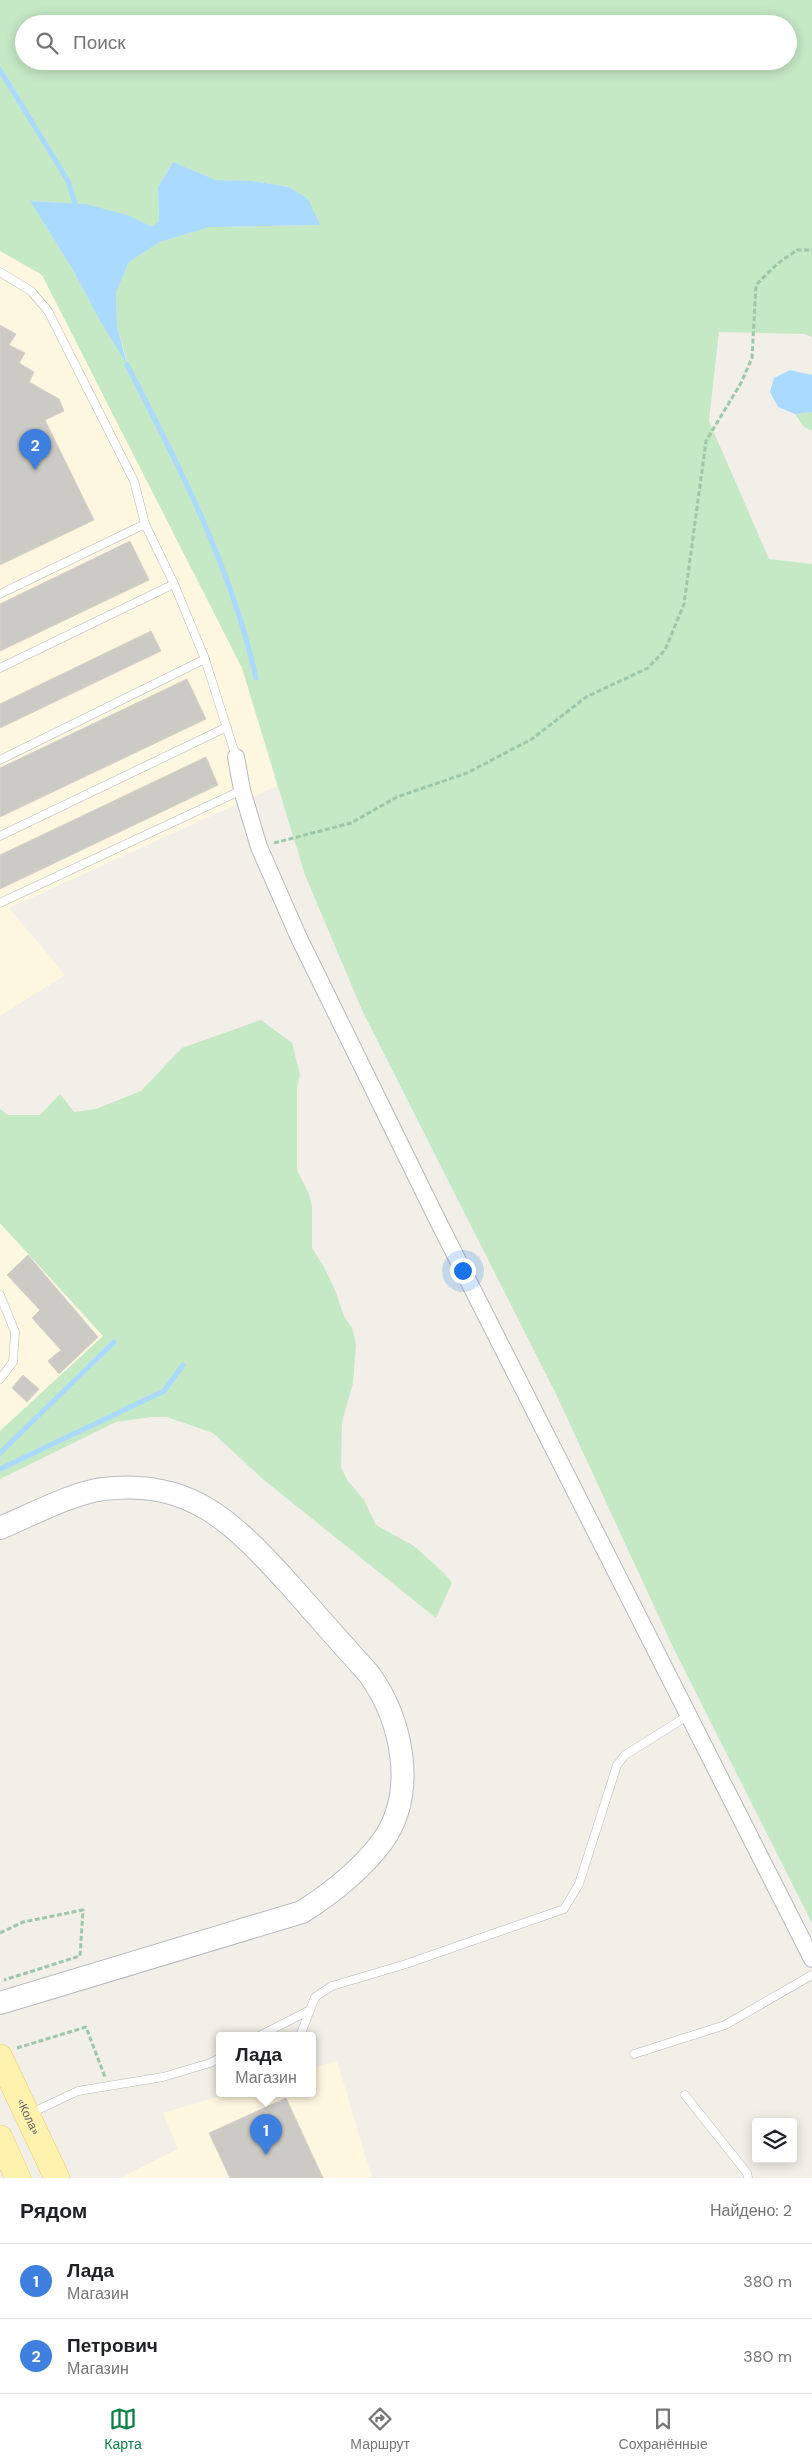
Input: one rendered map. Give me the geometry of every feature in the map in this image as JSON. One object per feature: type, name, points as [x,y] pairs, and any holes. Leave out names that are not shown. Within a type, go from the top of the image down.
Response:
[{"type":"main road","name":"«Кола»","points":[[4,2054],[27,2115],[57,2178]]},
{"type":"main road","points":[[0,2138],[18,2178]]},
{"type":"street","points":[[236,758],[242,790],[259,847],[299,938],[430,1204],[812,1959]]},
{"type":"street","points":[[0,1528],[73,1498],[101,1489],[134,1487],[164,1491],[192,1500],[217,1514],[247,1538],[369,1674],[384,1694],[400,1742],[403,1772],[397,1810],[383,1841],[361,1867],[330,1894],[302,1912],[53,1976],[0,2004]]},
{"type":"lane","points":[[0,272],[31,291],[48,311],[134,481],[145,524],[174,584],[205,660],[236,758]]},
{"type":"lane","points":[[0,594],[145,524]]},
{"type":"lane","points":[[0,668],[174,584]]},
{"type":"lane","points":[[0,760],[205,660]]},
{"type":"lane","points":[[0,836],[227,727]]},
{"type":"lane","points":[[0,903],[242,790]]},
{"type":"lane","points":[[0,1295],[15,1332],[13,1362],[0,1379]]},
{"type":"lane","points":[[302,2032],[315,1997],[332,1986],[406,1964],[564,1909],[579,1884],[617,1765],[625,1755],[689,1715]]},
{"type":"lane","points":[[634,2054],[726,2024],[812,1976]]},
{"type":"lane","points":[[267,2032],[310,2010]]},
{"type":"lane","points":[[27,2115],[78,2091],[163,2077],[216,2060]]},
{"type":"lane","points":[[685,2095],[747,2172],[748,2178]]},
{"type":"path","points":[[259,847],[351,823],[398,797],[467,773],[532,739],[586,697],[648,668],[665,650],[684,604],[706,441],[741,383],[752,358],[756,285],[777,264],[797,250],[812,250]]},
{"type":"path","points":[[0,1933],[23,1922],[83,1910],[80,1956],[53,1976],[0,1981]]},
{"type":"path","points":[[4,2054],[86,2027],[103,2066]]},
{"type":"shaded area","points":[[0,251],[42,274],[242,668],[277,786],[9,908],[65,975],[0,1016]]},
{"type":"shaded area","points":[[0,1223],[103,1336],[0,1431]]},
{"type":"shaded area","points":[[337,2061],[372,2178],[121,2178],[178,2149],[163,2113],[217,2097],[316,2097],[316,2067]]},
{"type":"green space","points":[[0,0],[812,0],[812,337],[805,334],[719,332],[709,421],[769,559],[812,564],[812,1923],[672,1645],[557,1396],[362,1010],[305,875],[242,668],[42,275],[0,251]],"holes":[[[173,162],[216,180],[252,181],[289,187],[319,225],[210,227],[160,242],[129,262],[116,293],[117,326],[127,362],[95,312],[73,270],[30,201],[86,204],[152,228],[159,221],[158,187]]]},
{"type":"green space","points":[[812,412],[812,431],[803,426],[795,414]]},
{"type":"green space","points":[[261,1020],[292,1043],[300,1075],[297,1087],[297,1170],[309,1194],[312,1207],[312,1248],[335,1290],[344,1316],[352,1328],[356,1344],[353,1383],[342,1422],[341,1467],[347,1480],[364,1500],[376,1525],[414,1546],[444,1573],[452,1583],[436,1618],[264,1480],[213,1433],[167,1417],[151,1417],[116,1422],[0,1479],[0,1431],[103,1336],[0,1223],[0,1109],[8,1115],[40,1115],[60,1094],[74,1112],[96,1109],[141,1091],[182,1048]]},
{"type":"water","points":[[173,162],[216,180],[252,181],[289,187],[308,199],[320,225],[210,227],[160,242],[129,262],[116,293],[117,326],[127,365],[95,312],[73,270],[30,201],[86,204],[130,216],[152,227],[159,221],[158,187]]},
{"type":"water","points":[[790,370],[812,375],[812,412],[795,414],[778,407],[770,392],[774,378]]},
{"type":"building","points":[[0,325],[16,334],[9,345],[25,353],[19,363],[34,372],[29,382],[59,399],[64,411],[45,420],[94,520],[0,565]]},
{"type":"building","points":[[130,541],[149,580],[0,651],[0,604]]},
{"type":"building","points":[[151,631],[161,651],[0,728],[0,704]]},
{"type":"building","points":[[187,679],[206,719],[0,817],[0,768]]},
{"type":"building","points":[[206,757],[218,785],[0,889],[0,855]]},
{"type":"building","points":[[28,1255],[98,1337],[59,1374],[48,1361],[61,1350],[32,1318],[40,1310],[7,1275]]},
{"type":"building","points":[[23,1375],[39,1389],[27,1402],[12,1388]]},
{"type":"building","points":[[286,2098],[323,2178],[230,2178],[209,2133]]},
{"type":"waterway","points":[[0,70],[68,181],[75,203]]},
{"type":"waterway","points":[[127,365],[202,517],[233,597],[246,637],[256,678]]},
{"type":"waterway","points":[[0,1453],[114,1342]]},
{"type":"waterway","points":[[0,1469],[164,1391],[183,1365]]},
{"type":"place","name":"Петрович","points":[[35,470]]},
{"type":"place","name":"Лада","points":[[266,2155]]}]
